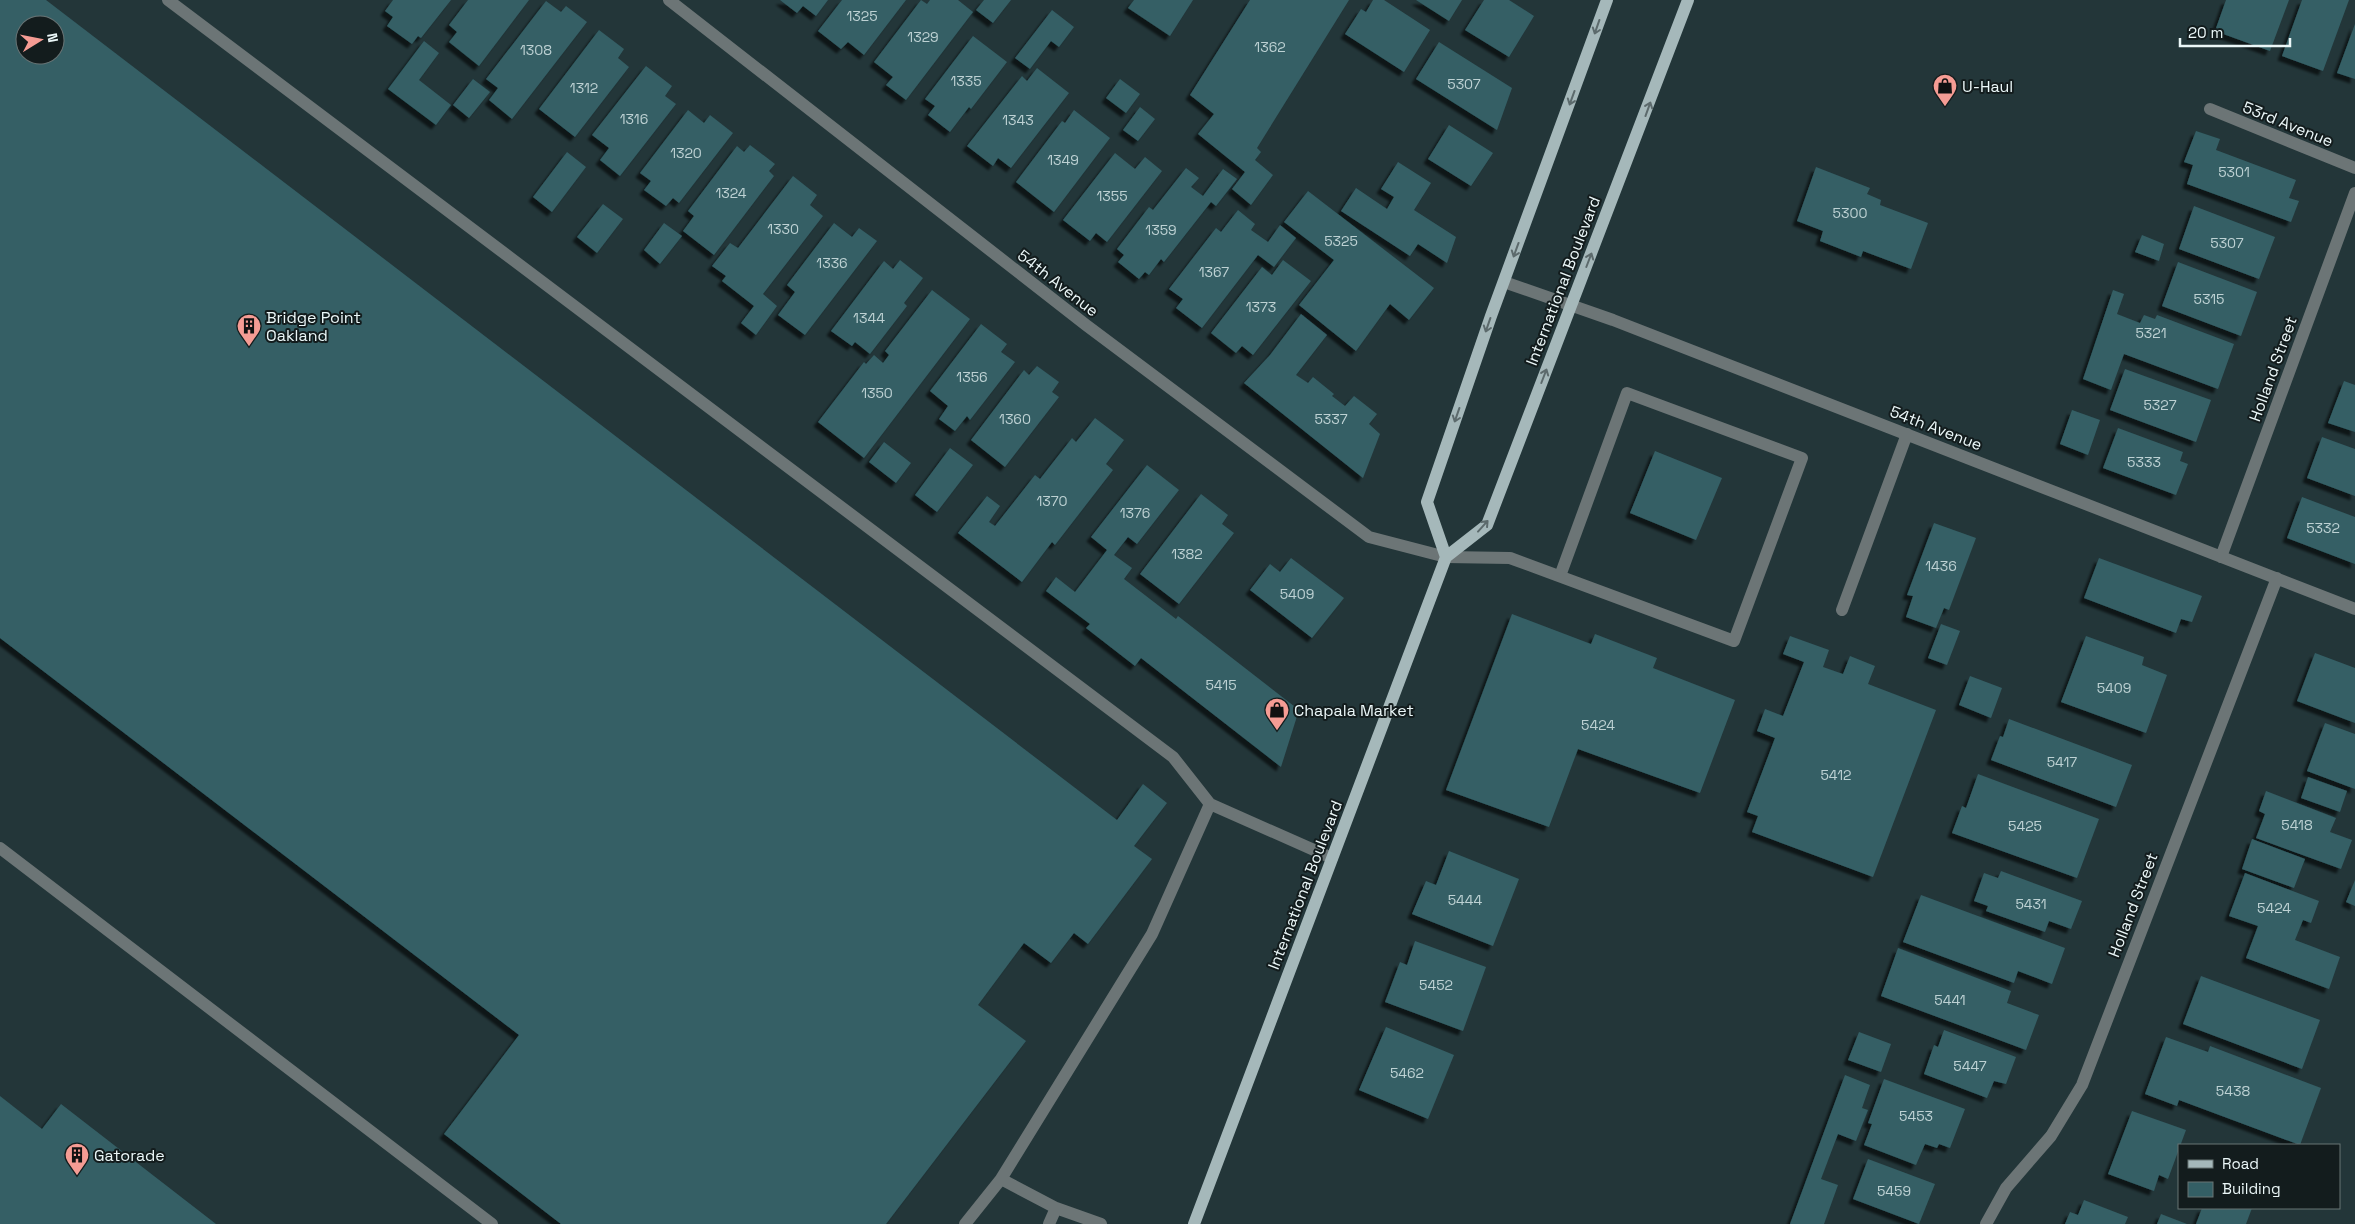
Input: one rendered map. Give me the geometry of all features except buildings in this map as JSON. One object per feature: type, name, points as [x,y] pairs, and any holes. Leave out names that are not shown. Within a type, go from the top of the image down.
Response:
[{"type":"main road","points":[[1446,557],[1427,502],[1606,0]]},
{"type":"main road","name":"International Boulevard","points":[[1194,1224],[1446,557],[1487,524],[1688,0]]},
{"type":"street","points":[[168,0],[1173,758],[1210,804],[1332,858]]},
{"type":"street","name":"54th Avenue","points":[[669,0],[1086,325],[1369,537],[1446,557],[1510,558],[1734,641],[1802,458],[1628,393],[1560,576]]},
{"type":"street","name":"53rd Avenue","points":[[2210,109],[2355,168]]},
{"type":"street","name":"Holland Street","points":[[2221,556],[2355,193]]},
{"type":"street","name":"54th Avenue","points":[[1504,282],[1571,305],[2355,608]]},
{"type":"street","points":[[1842,610],[1907,434]]},
{"type":"street","name":"Holland Street","points":[[1986,1224],[2006,1188],[2051,1136],[2082,1085],[2277,578]]},
{"type":"street","points":[[965,1224],[1002,1179],[1152,934],[1210,804]]},
{"type":"street","points":[[0,848],[492,1224]]},
{"type":"street","points":[[1002,1179],[1056,1208],[1101,1224]]},
{"type":"street","points":[[1050,1224],[1056,1208]]},
{"type":"place","name":"U-Haul","points":[[1945,107]]},
{"type":"place","name":"Bridge Point Oakland","points":[[249,347]]},
{"type":"place","name":"Chapala Market","points":[[1277,731]]},
{"type":"place","name":"Gatorade","points":[[77,1176]]}]
